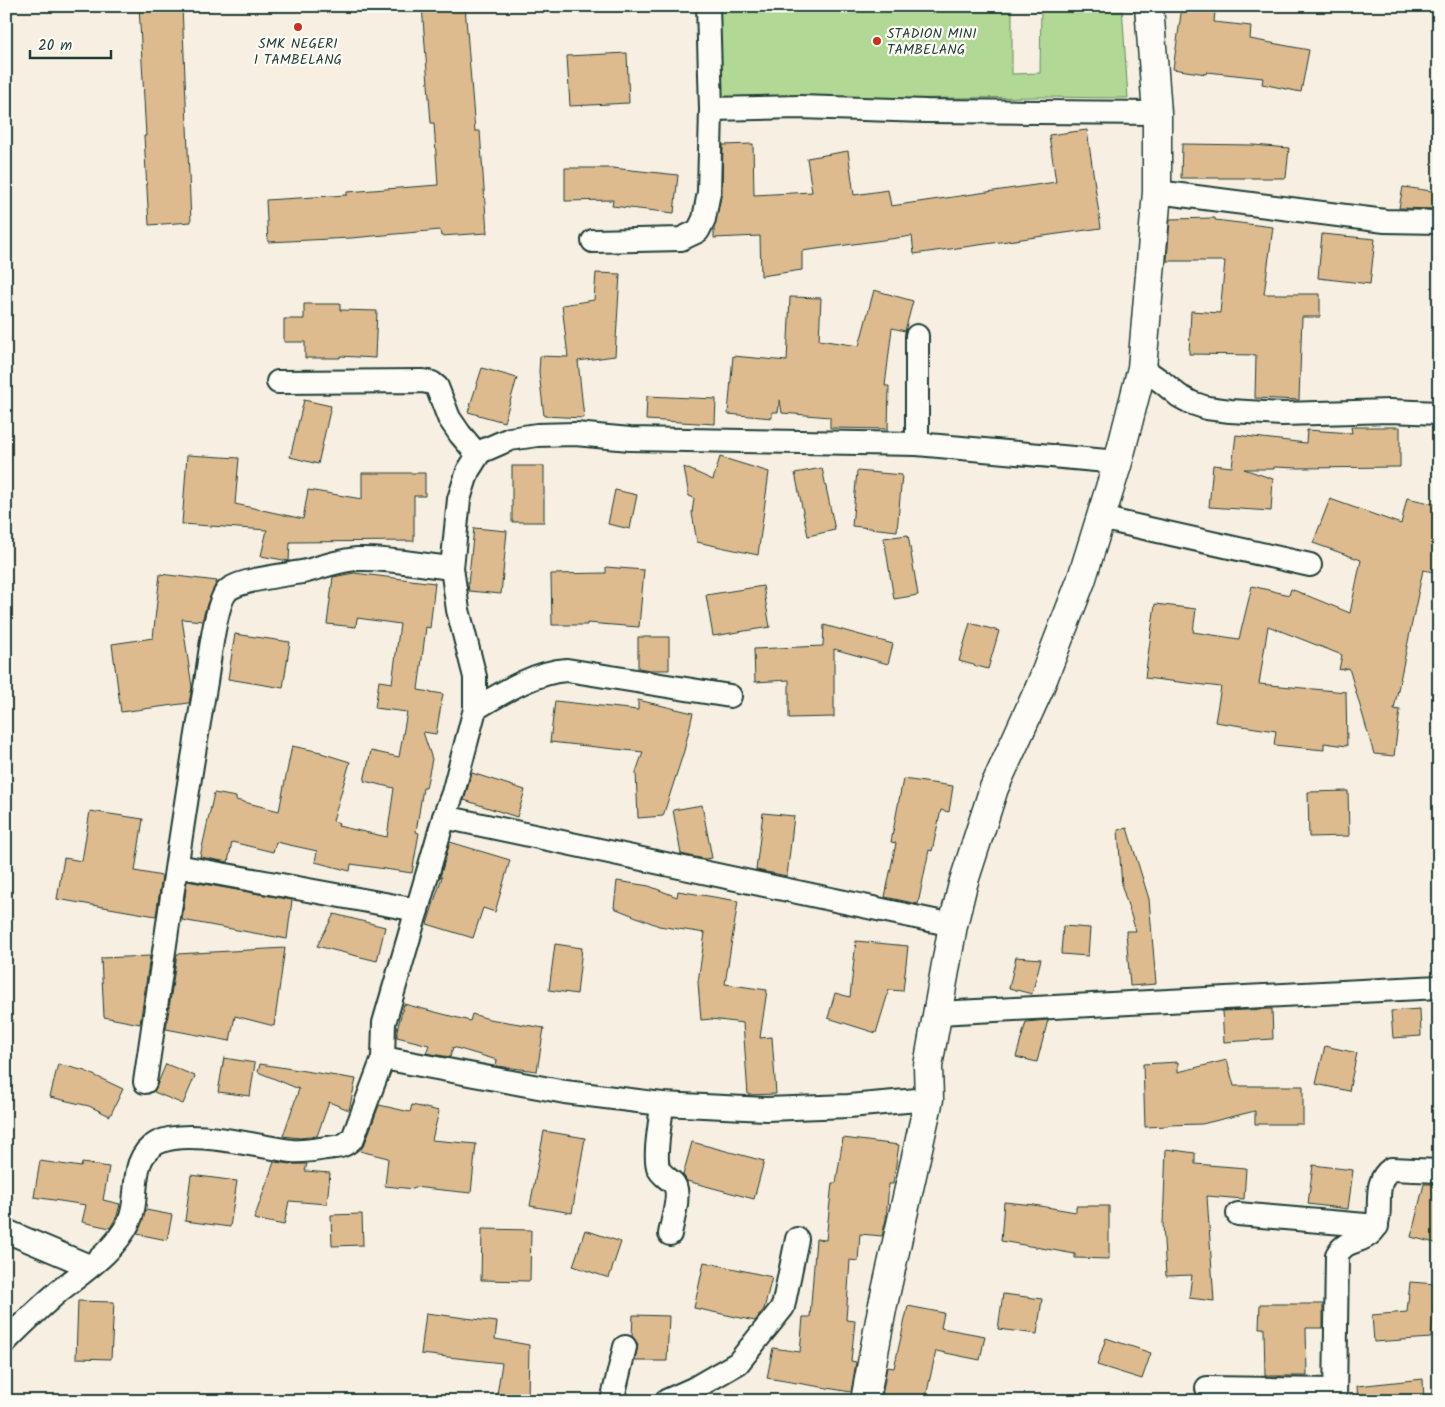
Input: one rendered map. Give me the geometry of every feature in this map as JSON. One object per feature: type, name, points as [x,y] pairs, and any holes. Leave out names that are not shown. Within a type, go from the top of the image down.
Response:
[{"type":"street","points":[[592,242],[681,239],[698,231],[704,219],[709,192],[711,109],[708,6]]},
{"type":"street","points":[[865,1401],[882,1309],[929,1099],[928,1066],[953,925],[963,884],[994,788],[1040,687],[1081,581],[1118,462],[1142,368],[1157,192],[1157,113],[1149,6]]},
{"type":"street","points":[[711,109],[799,107],[926,111],[1157,113]]},
{"type":"street","points":[[1157,192],[1385,221],[1439,222]]},
{"type":"street","points":[[917,336],[917,444]]},
{"type":"street","points":[[1142,368],[1179,396],[1207,408],[1282,414],[1371,411],[1439,413]]},
{"type":"street","points":[[278,382],[423,381],[432,383],[437,387],[449,418],[477,454]]},
{"type":"street","points":[[6,1340],[36,1311],[89,1266],[98,1261],[119,1238],[130,1220],[140,1160],[147,1150],[158,1142],[172,1139],[207,1137],[294,1151],[312,1151],[341,1147],[353,1138],[383,1058],[384,1023],[444,817],[453,793],[474,709],[475,677],[458,610],[452,568],[459,499],[468,472],[477,454],[494,444],[510,439],[537,435],[575,434],[630,439],[917,444],[1118,462]]},
{"type":"street","points":[[1100,518],[1310,565]]},
{"type":"street","points":[[145,1082],[186,793],[221,601],[227,591],[236,586],[264,578],[358,559],[452,568]]},
{"type":"street","points":[[474,709],[543,675],[554,671],[567,670],[730,696]]},
{"type":"street","points":[[444,817],[953,925]]},
{"type":"street","points":[[177,866],[417,910]]},
{"type":"street","points":[[938,1013],[1439,987]]},
{"type":"street","points":[[383,1058],[566,1092],[662,1104],[766,1109],[849,1106],[929,1099]]},
{"type":"street","points":[[662,1104],[657,1158],[658,1167],[662,1174],[674,1184],[677,1192],[670,1234]]},
{"type":"street","points":[[1207,1388],[1335,1396],[1337,1255],[1341,1248],[1349,1242],[1366,1237],[1377,1226],[1380,1180],[1384,1174],[1390,1170],[1439,1172]]},
{"type":"street","points":[[1238,1214],[1377,1226]]},
{"type":"street","points":[[6,1231],[89,1266]]},
{"type":"street","points":[[666,1401],[692,1389],[738,1363],[784,1307],[797,1239]]},
{"type":"street","points":[[612,1401],[625,1347]]},
{"type":"green space","points":[[716,6],[1012,6],[1012,74],[1040,73],[1041,6],[1122,6],[1128,98],[1040,97],[718,101]]},
{"type":"building","points":[[139,6],[182,6],[191,222],[149,225]]},
{"type":"building","points":[[422,6],[465,6],[475,131],[480,131],[487,233],[441,236],[440,230],[351,238],[268,242],[266,200],[347,195],[347,192],[438,185],[434,123],[431,123]]},
{"type":"building","points":[[1182,7],[1215,12],[1214,22],[1251,26],[1250,39],[1309,50],[1301,92],[1262,84],[1263,78],[1207,72],[1206,74],[1173,69]]},
{"type":"building","points":[[627,53],[629,103],[570,106],[567,56]]},
{"type":"building","points":[[1087,130],[1101,228],[914,254],[912,236],[802,251],[802,270],[761,276],[760,236],[714,238],[714,228],[722,192],[723,145],[753,144],[754,195],[812,192],[807,158],[848,151],[854,195],[888,190],[891,206],[1056,182],[1049,135]]},
{"type":"building","points":[[1182,144],[1253,145],[1289,148],[1286,178],[1181,178]]},
{"type":"building","points":[[565,168],[612,168],[678,175],[674,213],[612,206],[613,200],[565,201]]},
{"type":"building","points":[[1403,187],[1439,192],[1437,209],[1399,208]]},
{"type":"building","points":[[1215,218],[1215,220],[1273,227],[1264,294],[1320,294],[1320,317],[1302,317],[1299,400],[1255,398],[1256,355],[1189,354],[1191,311],[1220,313],[1225,261],[1167,261],[1170,219]]},
{"type":"building","points":[[1322,234],[1375,239],[1370,284],[1318,278]]},
{"type":"building","points":[[596,273],[620,274],[615,356],[578,361],[584,418],[544,416],[539,372],[540,356],[568,357],[562,305],[594,300]]},
{"type":"building","points":[[874,290],[913,301],[905,331],[892,328],[885,386],[889,386],[888,429],[830,428],[830,417],[782,413],[780,400],[778,412],[772,412],[772,418],[728,414],[733,356],[787,361],[790,297],[821,298],[819,340],[859,346]]},
{"type":"building","points":[[304,304],[340,304],[340,310],[377,311],[375,358],[340,356],[340,358],[305,358],[305,342],[284,342],[284,319],[304,319]]},
{"type":"building","points":[[482,368],[517,378],[504,422],[468,412]]},
{"type":"building","points":[[647,396],[716,399],[715,424],[646,420]]},
{"type":"building","points":[[304,400],[331,406],[318,464],[290,457]]},
{"type":"building","points":[[1351,427],[1400,427],[1400,467],[1274,467],[1274,469],[1244,469],[1273,479],[1271,511],[1209,507],[1213,465],[1232,467],[1236,435],[1306,443],[1307,430],[1352,433]]},
{"type":"building","points":[[187,455],[239,458],[235,504],[303,519],[308,490],[362,499],[362,473],[425,473],[425,496],[414,496],[414,541],[290,542],[289,561],[261,556],[267,530],[182,524]]},
{"type":"building","points":[[720,457],[769,472],[758,555],[697,542],[692,513],[694,498],[689,496],[684,467],[713,480]]},
{"type":"building","points":[[512,466],[544,466],[544,522],[512,522]]},
{"type":"building","points":[[822,468],[835,530],[808,536],[795,473]]},
{"type":"building","points":[[857,471],[902,475],[897,531],[852,526]]},
{"type":"building","points":[[615,490],[637,495],[630,529],[608,524]]},
{"type":"building","points":[[1407,498],[1439,505],[1439,573],[1423,570],[1394,709],[1400,710],[1394,756],[1374,754],[1349,668],[1339,670],[1342,655],[1268,626],[1259,684],[1346,692],[1347,746],[1324,743],[1324,750],[1274,745],[1276,731],[1215,722],[1221,687],[1145,678],[1155,604],[1196,609],[1193,632],[1239,639],[1252,586],[1289,595],[1291,589],[1350,613],[1361,560],[1313,543],[1330,499],[1401,524]]},
{"type":"building","points":[[474,528],[507,531],[501,594],[469,591],[468,584]]},
{"type":"building","points":[[908,535],[918,595],[894,599],[884,538]]},
{"type":"building","points":[[606,567],[644,570],[639,627],[587,623],[587,625],[552,625],[551,574],[606,573]]},
{"type":"building","points":[[354,573],[435,583],[430,628],[426,627],[418,690],[443,694],[436,734],[423,732],[432,759],[426,788],[423,788],[416,832],[419,833],[412,873],[351,864],[350,871],[315,862],[317,851],[276,842],[273,852],[232,842],[228,862],[200,857],[214,793],[236,797],[236,800],[279,811],[292,746],[321,752],[350,762],[333,821],[339,823],[338,826],[387,837],[394,788],[364,781],[371,751],[399,757],[407,712],[375,708],[379,681],[392,683],[400,624],[357,618],[356,627],[327,624],[333,577]]},
{"type":"building","points":[[160,574],[217,581],[202,621],[182,619],[192,687],[189,703],[121,712],[112,644],[153,638]]},
{"type":"building","points":[[763,586],[770,627],[713,636],[706,595]]},
{"type":"building","points":[[970,623],[999,631],[988,669],[959,661]]},
{"type":"building","points":[[824,625],[893,644],[888,664],[834,649],[834,717],[789,718],[789,680],[755,682],[754,649],[823,646]]},
{"type":"building","points":[[235,634],[290,642],[283,688],[228,679]]},
{"type":"building","points":[[638,637],[669,637],[669,670],[638,668]]},
{"type":"building","points":[[638,700],[693,713],[684,751],[663,816],[638,818],[636,772],[643,752],[550,742],[555,701],[638,710]]},
{"type":"building","points":[[472,773],[525,790],[517,817],[464,800]]},
{"type":"building","points":[[903,779],[953,786],[949,812],[941,810],[932,851],[929,850],[918,904],[885,897],[896,843],[891,842]]},
{"type":"building","points":[[1348,791],[1349,836],[1309,837],[1308,792]]},
{"type":"building","points":[[702,805],[712,858],[705,859],[681,854],[673,810]]},
{"type":"building","points":[[90,811],[143,819],[135,871],[162,876],[156,916],[57,899],[64,858],[82,861]]},
{"type":"building","points":[[763,813],[794,816],[787,876],[756,870]]},
{"type":"building","points":[[1127,828],[1149,899],[1156,984],[1130,986],[1126,931],[1136,931],[1122,887],[1118,830]]},
{"type":"building","points":[[450,842],[510,860],[495,912],[483,908],[473,938],[427,924],[442,877],[440,877]]},
{"type":"building","points":[[187,881],[292,900],[287,939],[182,920]]},
{"type":"building","points":[[617,881],[649,886],[677,897],[678,891],[738,901],[725,984],[767,990],[760,1038],[772,1037],[776,1094],[748,1095],[743,1023],[711,1019],[701,1020],[698,982],[705,933],[659,926],[614,908]]},
{"type":"building","points":[[334,914],[385,927],[377,961],[317,946]]},
{"type":"building","points":[[1063,926],[1090,928],[1088,956],[1061,954]]},
{"type":"building","points":[[856,941],[908,946],[903,991],[889,990],[876,1033],[828,1018],[835,993],[850,997]]},
{"type":"building","points":[[555,944],[582,948],[577,994],[549,990]]},
{"type":"building","points":[[285,948],[274,1026],[235,1016],[230,1041],[166,1029],[177,954]]},
{"type":"building","points":[[150,956],[140,1024],[104,1017],[101,958]]},
{"type":"building","points":[[1016,957],[1041,959],[1032,994],[1009,988]]},
{"type":"building","points":[[404,1004],[470,1021],[472,1014],[489,1019],[544,1028],[537,1071],[496,1066],[497,1060],[453,1047],[450,1057],[426,1053],[429,1045],[397,1037]]},
{"type":"building","points":[[1272,1009],[1273,1039],[1224,1042],[1222,1011]]},
{"type":"building","points":[[1420,1009],[1421,1036],[1393,1038],[1391,1011]]},
{"type":"building","points":[[1048,1020],[1037,1062],[1016,1057],[1026,1022]]},
{"type":"building","points":[[1325,1046],[1357,1053],[1349,1091],[1316,1084]]},
{"type":"building","points":[[224,1058],[255,1063],[250,1096],[218,1092]]},
{"type":"building","points":[[1227,1060],[1234,1086],[1303,1086],[1303,1124],[1255,1124],[1255,1111],[1202,1124],[1145,1127],[1143,1064],[1178,1062],[1178,1072]]},
{"type":"building","points":[[58,1064],[85,1071],[123,1089],[110,1116],[89,1106],[50,1097]]},
{"type":"building","points":[[166,1064],[195,1076],[183,1104],[154,1092]]},
{"type":"building","points":[[260,1064],[356,1079],[349,1110],[329,1102],[317,1136],[300,1138],[283,1136],[299,1089],[258,1072]]},
{"type":"building","points":[[379,1105],[410,1112],[412,1105],[439,1111],[432,1140],[476,1144],[471,1193],[385,1186],[388,1158],[360,1151],[365,1143]]},
{"type":"building","points":[[544,1131],[585,1138],[572,1213],[530,1206]]},
{"type":"building","points":[[843,1138],[899,1145],[893,1184],[889,1184],[886,1219],[882,1236],[860,1234],[858,1261],[850,1260],[846,1320],[855,1321],[851,1361],[856,1362],[851,1392],[767,1378],[773,1348],[800,1352],[803,1317],[810,1317],[816,1239],[826,1240],[832,1183],[836,1183]]},
{"type":"building","points":[[692,1142],[764,1161],[754,1199],[687,1181],[683,1175]]},
{"type":"building","points":[[1166,1149],[1195,1153],[1195,1164],[1246,1168],[1244,1199],[1207,1196],[1214,1301],[1189,1298],[1192,1275],[1166,1276],[1163,1224]]},
{"type":"building","points":[[40,1161],[81,1167],[82,1163],[109,1167],[103,1200],[120,1204],[117,1216],[110,1228],[82,1222],[86,1205],[34,1197]]},
{"type":"building","points":[[274,1162],[307,1164],[305,1171],[330,1173],[327,1204],[289,1201],[284,1225],[254,1219]]},
{"type":"building","points":[[1313,1165],[1353,1170],[1348,1209],[1308,1204]]},
{"type":"building","points":[[191,1175],[237,1181],[230,1227],[185,1221]]},
{"type":"building","points":[[1424,1184],[1439,1184],[1439,1244],[1411,1237]]},
{"type":"building","points":[[1004,1202],[1076,1212],[1076,1206],[1109,1206],[1109,1259],[1075,1258],[1075,1254],[1001,1241]]},
{"type":"building","points":[[146,1210],[172,1215],[167,1240],[137,1234]]},
{"type":"building","points":[[362,1214],[363,1245],[332,1246],[331,1215]]},
{"type":"building","points":[[482,1229],[531,1230],[530,1281],[481,1280]]},
{"type":"building","points":[[585,1230],[621,1242],[609,1278],[573,1266]]},
{"type":"building","points":[[704,1262],[772,1277],[764,1309],[755,1321],[694,1308]]},
{"type":"building","points":[[1410,1282],[1436,1284],[1431,1338],[1374,1342],[1372,1315],[1407,1312]]},
{"type":"building","points":[[1003,1294],[1042,1299],[1037,1334],[998,1329]]},
{"type":"building","points":[[78,1301],[114,1302],[111,1359],[76,1358]]},
{"type":"building","points":[[1260,1304],[1323,1304],[1323,1328],[1306,1328],[1307,1376],[1265,1376],[1264,1328],[1259,1328]]},
{"type":"building","points":[[908,1306],[944,1313],[941,1328],[985,1336],[980,1360],[936,1351],[925,1401],[887,1401],[887,1398],[882,1397],[887,1367],[894,1368]]},
{"type":"building","points":[[426,1313],[497,1322],[495,1339],[529,1345],[528,1401],[496,1401],[502,1363],[421,1354]]},
{"type":"building","points":[[633,1315],[669,1316],[667,1361],[635,1361],[638,1344],[632,1336]]},
{"type":"building","points":[[1106,1338],[1151,1353],[1142,1379],[1097,1365]]},
{"type":"building","points":[[1423,1379],[1424,1401],[1358,1401],[1357,1386]]},
{"type":"place","name":"SMK NEGERI 1 TAMBELANG","points":[[298,27]]},
{"type":"place","name":"STADION MINI TAMBELANG","points":[[877,41]]}]
